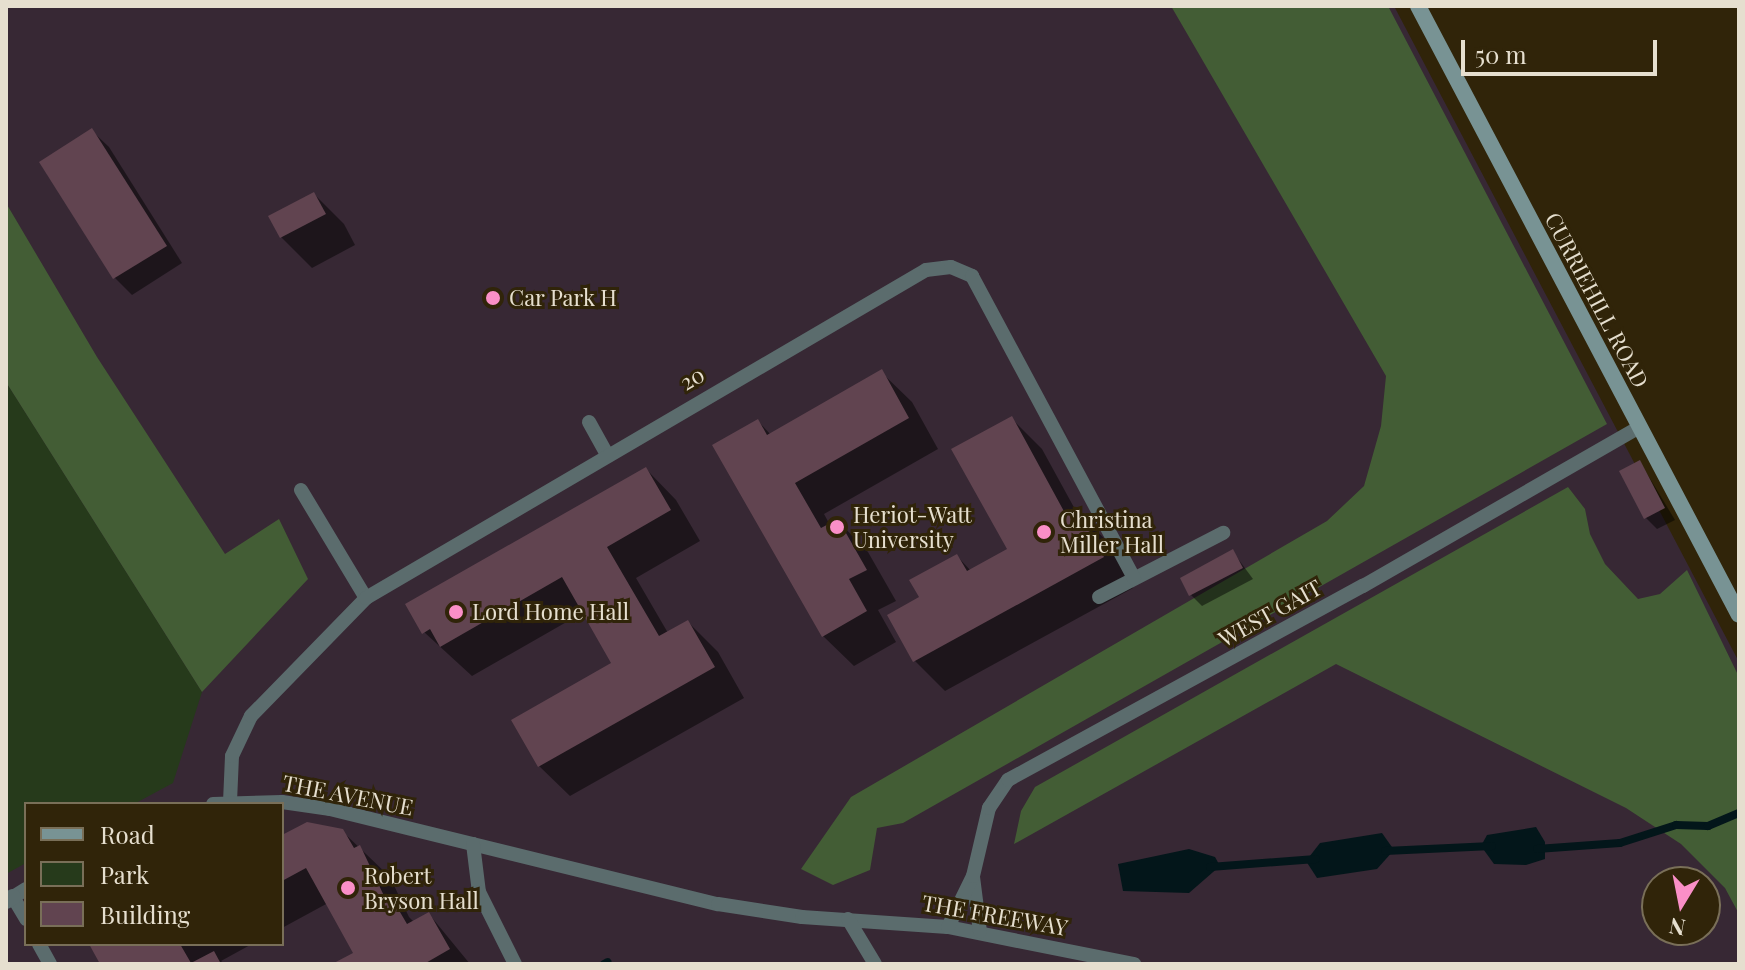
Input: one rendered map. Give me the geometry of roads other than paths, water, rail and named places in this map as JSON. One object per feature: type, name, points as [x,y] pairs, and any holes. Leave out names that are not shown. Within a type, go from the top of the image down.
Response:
[{"type":"street","name":"CURRIEHILL ROAD","points":[[1418,6],[1739,615]]},
{"type":"lane","name":"20","points":[[230,802],[232,756],[251,716],[366,598],[926,270],[951,267],[972,276],[1134,578]]},
{"type":"lane","points":[[589,422],[607,455]]},
{"type":"lane","name":"WEST GAIT","points":[[948,927],[973,876],[989,808],[1008,780],[1391,571],[1639,427]]},
{"type":"lane","points":[[301,490],[366,598]]},
{"type":"lane","points":[[1099,597],[1223,533]]},
{"type":"lane","name":"THE AVENUE","points":[[284,806],[330,809],[473,844]]},
{"type":"lane","points":[[515,964],[479,892],[473,844],[718,904],[848,919],[875,964]]},
{"type":"lane","name":"WEST GAIT","points":[[973,876],[980,932]]},
{"type":"lane","points":[[15,895],[24,915]]},
{"type":"lane","name":"THE FREEWAY","points":[[848,919],[980,932],[1134,964]]},
{"type":"lane","points":[[40,946],[50,964]]},
{"type":"waterway","points":[[1537,849],[1620,843],[1676,825],[1708,826],[1739,813]]},
{"type":"waterway","points":[[1385,851],[1492,846]]},
{"type":"waterway","points":[[1210,867],[1316,859]]},
{"type":"waterway","points":[[604,964],[608,962]]},
{"type":"place","name":"Car Park H","points":[[493,298]]},
{"type":"place","name":"Heriot-Watt University","points":[[837,527]]},
{"type":"place","name":"Christina Miller Hall","points":[[1044,532]]},
{"type":"place","name":"Lord Home Hall","points":[[456,612]]},
{"type":"place","name":"Robert Bryson Hall","points":[[348,888]]}]
